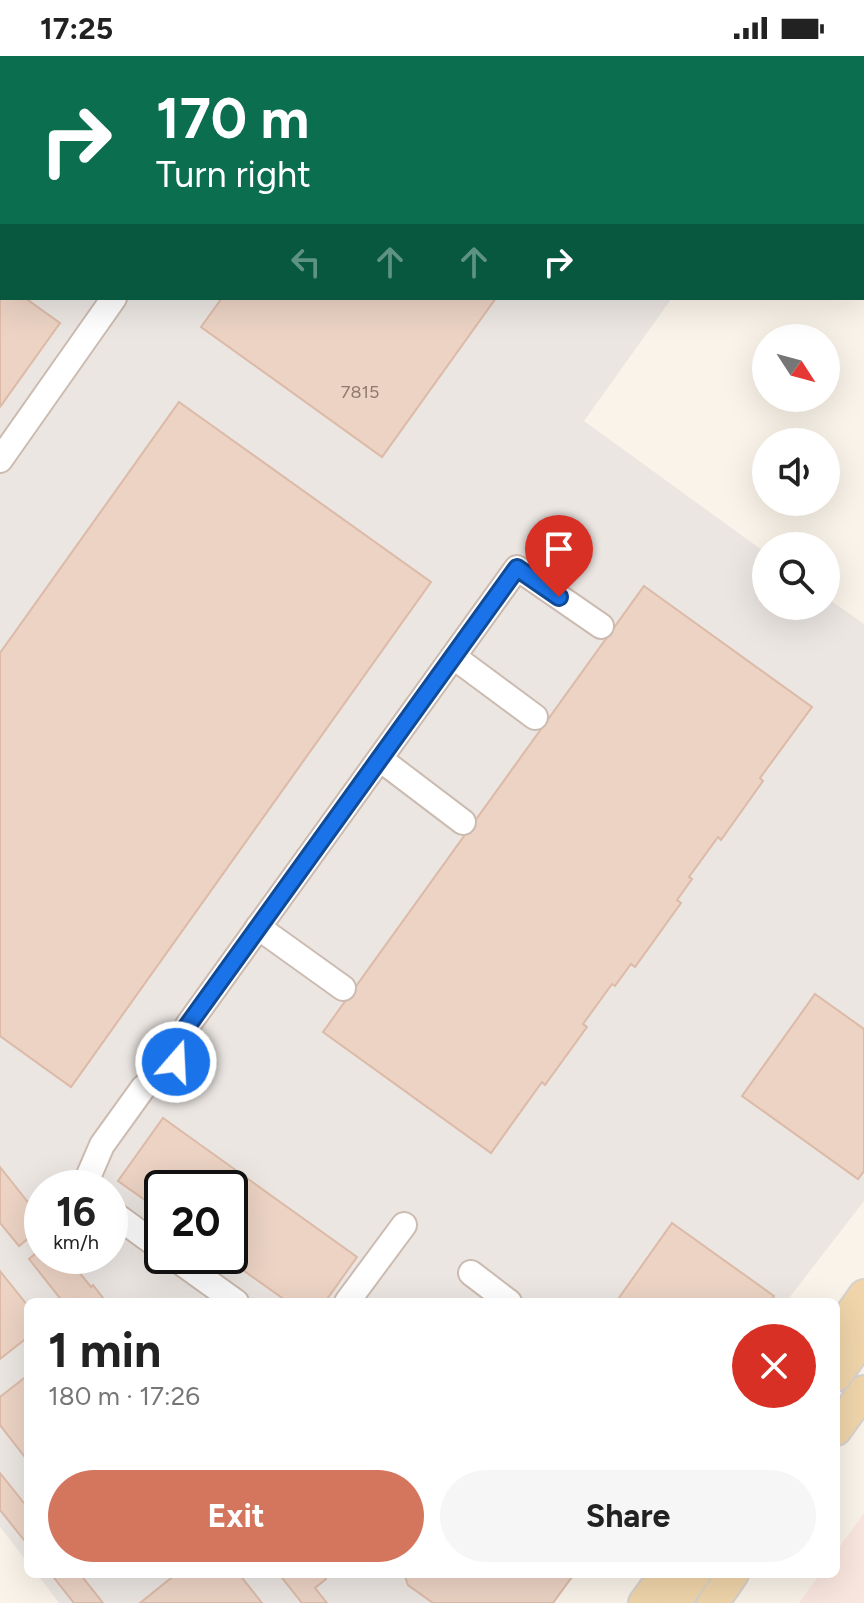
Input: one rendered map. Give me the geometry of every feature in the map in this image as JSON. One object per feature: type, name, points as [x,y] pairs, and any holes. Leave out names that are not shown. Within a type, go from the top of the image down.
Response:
[{"type":"main road","points":[[840,1329],[864,1295]]},
{"type":"main road","points":[[840,1370],[861,1341],[864,1329]]},
{"type":"main road","points":[[840,1424],[864,1391]]},
{"type":"main road","points":[[644,1603],[662,1578]]},
{"type":"main road","points":[[677,1603],[692,1578]]},
{"type":"main road","points":[[713,1603],[730,1578]]},
{"type":"lane","points":[[0,460],[113,300]]},
{"type":"lane","points":[[91,1170],[102,1145],[143,1088],[176,1062],[179,1041],[188,1025],[517,568],[601,626]]},
{"type":"lane","points":[[454,657],[535,717]]},
{"type":"lane","points":[[380,759],[463,822]]},
{"type":"lane","points":[[258,927],[343,988]]},
{"type":"lane","points":[[350,1298],[404,1225]]},
{"type":"lane","points":[[471,1273],[504,1298]]},
{"type":"lane","points":[[197,1274],[230,1298]]},
{"type":"shaded area","points":[[0,300],[671,300],[584,421],[752,543],[752,620],[840,620],[840,607],[864,624],[864,1201],[789,1298],[24,1298],[24,1558],[0,1527]]},
{"type":"shaded area","points":[[864,1513],[864,1603],[799,1603],[817,1578],[840,1578],[840,1546]]},
{"type":"shaded area","points":[[40,1578],[573,1578],[553,1603],[59,1603]]},
{"type":"building","points":[[0,300],[28,300],[60,323],[0,407]]},
{"type":"building","points":[[221,300],[495,300],[382,457],[201,327]]},
{"type":"building","points":[[179,402],[431,582],[71,1087],[0,1036],[0,653]]},
{"type":"building","points":[[644,586],[812,707],[760,778],[763,781],[721,840],[718,837],[689,877],[692,879],[677,900],[681,903],[635,967],[631,964],[615,986],[612,984],[583,1024],[587,1027],[545,1085],[542,1082],[491,1153],[323,1032]]},
{"type":"building","points":[[815,994],[864,1029],[864,1171],[858,1179],[742,1096]]},
{"type":"building","points":[[163,1118],[236,1170],[144,1170],[144,1199],[128,1188],[126,1170]]},
{"type":"building","points":[[0,1167],[24,1197],[24,1242],[19,1246],[0,1223]]},
{"type":"building","points":[[248,1179],[357,1257],[328,1298],[282,1298],[248,1274]]},
{"type":"building","points":[[672,1223],[774,1296],[773,1298],[619,1298]]},
{"type":"building","points":[[0,1271],[24,1301],[24,1340],[0,1359]]},
{"type":"building","points":[[41,1274],[81,1274],[103,1298],[60,1298]]},
{"type":"building","points":[[24,1378],[24,1456],[0,1425],[0,1397]]},
{"type":"building","points":[[0,1473],[24,1503],[24,1540],[0,1510]]},
{"type":"building","points":[[54,1578],[83,1578],[103,1603],[74,1603]]},
{"type":"building","points":[[171,1578],[242,1578],[262,1603],[140,1603]]},
{"type":"building","points":[[282,1578],[325,1578],[315,1588],[327,1603],[302,1603]]},
{"type":"building","points":[[405,1578],[571,1578],[553,1603],[433,1603],[408,1585]]},
{"type":"route","points":[[176,1062],[179,1041],[188,1025],[517,568],[559,597]]}]
